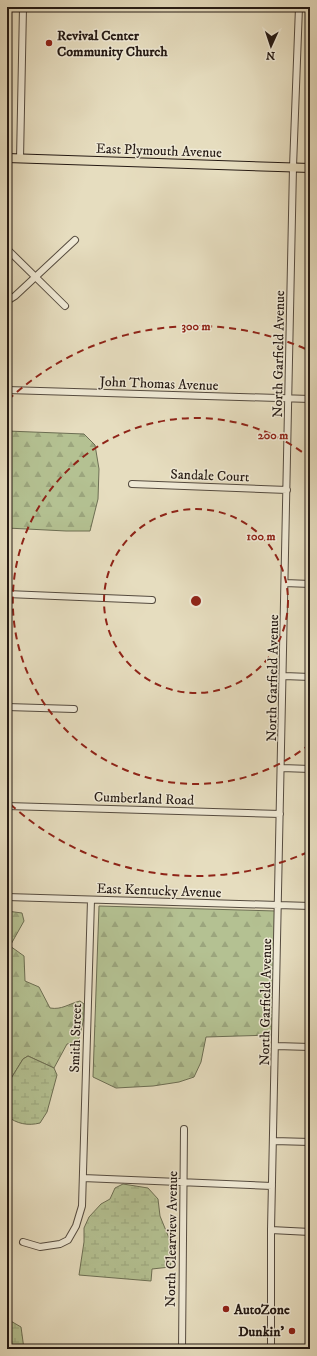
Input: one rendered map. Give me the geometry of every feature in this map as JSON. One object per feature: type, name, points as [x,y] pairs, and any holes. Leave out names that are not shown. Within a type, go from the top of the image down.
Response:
[{"type":"main road","name":"East Plymouth Avenue","points":[[7,158],[310,168]]},
{"type":"street","points":[[20,159],[23,7]]},
{"type":"street","name":"North Garfield Avenue","points":[[271,1349],[271,1230],[294,167],[299,7]]},
{"type":"street","points":[[7,301],[16,296],[75,240]]},
{"type":"street","points":[[7,249],[65,306]]},
{"type":"street","name":"John Thomas Avenue","points":[[7,390],[310,399]]},
{"type":"street","name":"Sandale Court","points":[[132,484],[288,490]]},
{"type":"street","points":[[286,583],[310,584]]},
{"type":"street","points":[[7,594],[152,600]]},
{"type":"street","points":[[284,676],[310,677]]},
{"type":"street","points":[[7,707],[74,709]]},
{"type":"street","points":[[282,768],[310,769]]},
{"type":"street","name":"Cumberland Road","points":[[7,806],[280,814]]},
{"type":"street","name":"East Kentucky Avenue","points":[[7,897],[310,906]]},
{"type":"street","name":"Smith Street","points":[[23,1242],[40,1247],[60,1244],[68,1240],[76,1226],[82,1206],[91,900]]},
{"type":"street","points":[[276,1046],[310,1047]]},
{"type":"street","name":"North Clearview Avenue","points":[[182,1349],[184,1129]]},
{"type":"street","points":[[274,1141],[310,1142]]},
{"type":"street","points":[[82,1178],[272,1186]]},
{"type":"street","points":[[271,1230],[310,1232]]},
{"type":"green space","points":[[7,431],[84,434],[95,445],[99,469],[98,499],[90,531],[7,528]]},
{"type":"green space","points":[[99,906],[276,911],[272,1035],[206,1037],[201,1062],[194,1077],[179,1082],[153,1086],[116,1088],[93,1077]]},
{"type":"green space","points":[[7,911],[22,913],[24,921],[10,946],[24,956],[25,981],[39,987],[50,1008],[62,1007],[80,1001],[84,1004],[84,1018],[78,1042],[67,1044],[54,1068],[28,1056],[23,1059],[7,1085]]},
{"type":"green space","points":[[28,1056],[54,1068],[57,1075],[47,1112],[40,1123],[23,1124],[7,1116],[7,1085],[23,1059]]},
{"type":"green space","points":[[123,1184],[148,1188],[158,1199],[160,1216],[171,1243],[173,1254],[170,1267],[152,1269],[151,1281],[79,1275],[84,1242],[84,1228],[89,1217],[101,1204],[110,1199],[115,1188]]},
{"type":"green space","points":[[7,1316],[9,1320],[21,1327],[24,1349],[7,1349]]},
{"type":"place","name":"Revival Center Community Church","points":[[49,43]]},
{"type":"place","name":"AutoZone","points":[[226,1309]]},
{"type":"place","name":"Dunkin'","points":[[292,1331]]}]
